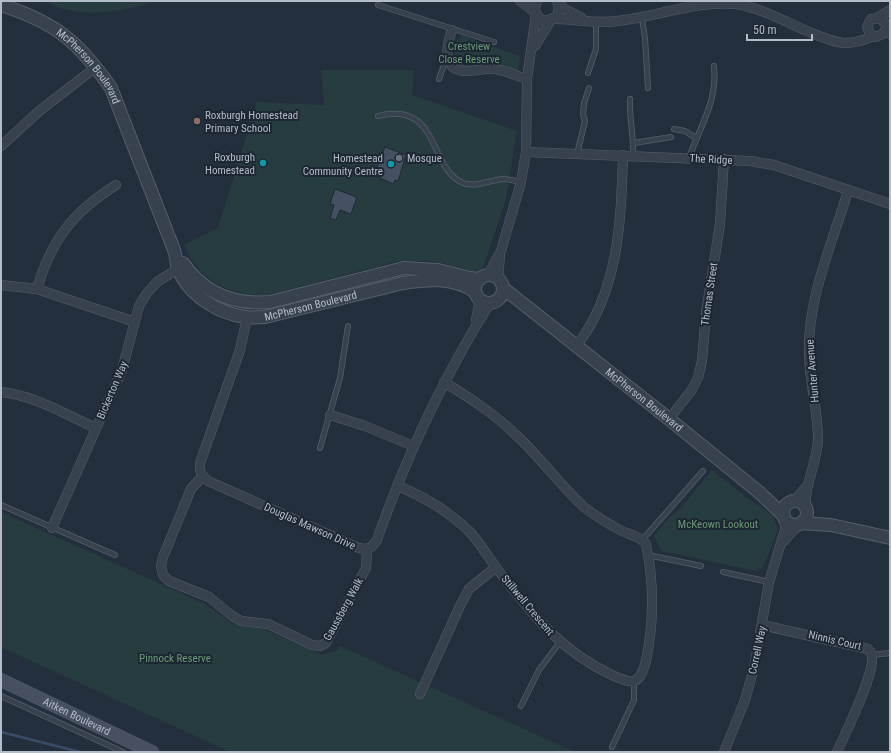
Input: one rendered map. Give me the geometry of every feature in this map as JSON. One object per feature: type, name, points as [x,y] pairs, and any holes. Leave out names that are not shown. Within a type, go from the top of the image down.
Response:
[{"type":"main road","name":"Aitken Boulevard","points":[[1,680],[152,752]]},
{"type":"street","points":[[520,1],[544,20],[616,22],[642,18],[685,4],[737,4],[763,11],[827,40],[844,43],[863,40],[884,34],[888,27],[883,20],[877,18]]},
{"type":"street","points":[[492,280],[521,182],[526,152],[528,79],[537,1]]},
{"type":"street","points":[[532,53],[539,38],[559,12],[557,2]]},
{"type":"street","points":[[557,2],[566,10],[592,21]]},
{"type":"street","name":"McPherson Boulevard","points":[[1,5],[42,20],[62,32],[81,49],[111,88],[189,285],[200,297],[214,307],[230,314],[247,318],[265,317],[282,314],[403,282],[436,280],[455,282],[468,287],[486,299],[510,301],[528,308]]},
{"type":"street","points":[[844,43],[860,36],[871,19],[877,18],[890,10]]},
{"type":"street","points":[[867,27],[870,34],[890,41]]},
{"type":"street","points":[[452,30],[447,47],[448,61],[454,68],[460,70],[495,69],[528,79]]},
{"type":"street","points":[[1,146],[38,112],[96,67]]},
{"type":"street","name":"The Ridge","points":[[526,152],[724,159],[774,165],[890,204]]},
{"type":"street","points":[[577,345],[589,329],[601,306],[610,278],[620,222],[628,156]]},
{"type":"street","name":"Thomas Street","points":[[669,419],[691,391],[698,378],[702,361],[706,313],[720,224],[724,159]]},
{"type":"street","points":[[37,289],[43,269],[52,248],[65,227],[80,210],[98,196],[116,185]]},
{"type":"street","name":"Hunter Avenue","points":[[806,509],[805,497],[815,462],[818,441],[809,355],[812,312],[848,191]]},
{"type":"street","name":"McPherson Boulevard","points":[[181,267],[202,285],[217,294],[232,300],[251,304],[278,301],[404,268],[438,270],[470,278],[492,280],[577,345],[669,419],[760,493],[784,517]]},
{"type":"street","name":"Bickerton Way","points":[[52,528],[122,370],[140,306],[147,293],[167,274],[181,267]]},
{"type":"street","points":[[492,280],[502,293],[486,299],[475,287],[492,280]]},
{"type":"street","points":[[1,284],[37,289],[135,322]]},
{"type":"street","name":"Douglas Mawson Drive","points":[[202,476],[208,481],[359,548],[367,550],[374,546],[413,446],[444,382],[475,328],[486,299]]},
{"type":"street","points":[[202,476],[199,470],[200,463],[240,350],[247,318]]},
{"type":"street","points":[[444,382],[475,400],[518,436],[584,506],[600,519],[621,531],[643,539],[646,544],[652,583],[649,644],[643,671],[640,678],[634,682]]},
{"type":"street","points":[[1,392],[11,393],[34,401],[96,428]]},
{"type":"street","points":[[330,415],[366,426],[413,446]]},
{"type":"street","name":"Gaussberg Walk","points":[[202,476],[191,489],[160,566],[163,575],[169,581],[209,597],[241,621],[268,624],[312,644],[320,646],[326,643],[366,568],[367,550]]},
{"type":"street","name":"Hunter Avenue","points":[[793,502],[809,483]]},
{"type":"street","name":"Stillwell Crescent","points":[[398,486],[436,504],[455,518],[475,538],[536,618],[560,642],[597,668],[625,681],[634,682]]},
{"type":"street","name":"McPherson Boulevard","points":[[760,493],[773,499],[793,502]]},
{"type":"street","points":[[831,525],[806,509],[801,503],[793,502],[784,509],[784,517],[790,524],[831,525],[890,538]]},
{"type":"street","points":[[800,524],[806,518],[806,509]]},
{"type":"street","name":"Correll Way","points":[[724,752],[745,700],[762,626],[769,582],[785,530],[784,517]]},
{"type":"street","name":"Correll Way","points":[[781,545],[800,524]]},
{"type":"street","points":[[420,694],[460,606],[470,589],[496,567]]},
{"type":"street","name":"Ninnis Court","points":[[762,626],[868,648],[872,655],[872,664],[862,693],[837,752]]},
{"type":"lane","points":[[378,6],[494,42]]},
{"type":"lane","points":[[642,18],[645,38],[648,88]]},
{"type":"lane","points":[[588,73],[596,49],[592,21]]},
{"type":"lane","points":[[439,79],[444,65],[448,61]]},
{"type":"lane","points":[[689,158],[713,97],[716,81],[714,66]]},
{"type":"lane","points":[[577,154],[585,121],[583,115],[584,103],[589,88]]},
{"type":"lane","points":[[628,156],[634,143],[629,113],[630,99]]},
{"type":"lane","points":[[378,116],[399,114],[418,122],[430,136],[451,174],[455,179],[465,184],[476,185],[503,179],[521,182]]},
{"type":"lane","points":[[674,129],[685,131],[696,138]]},
{"type":"lane","points":[[634,143],[671,137]]},
{"type":"lane","points":[[320,448],[340,378],[348,326]]},
{"type":"lane","points":[[643,539],[662,515],[679,500],[703,471]]},
{"type":"lane","points":[[1,505],[115,555]]},
{"type":"lane","points":[[648,554],[701,566]]},
{"type":"lane","points":[[723,572],[769,582]]},
{"type":"lane","points":[[521,706],[539,670],[560,642]]},
{"type":"lane","points":[[872,655],[890,652]]},
{"type":"lane","points":[[612,747],[634,700],[634,682]]},
{"type":"lane","points":[[1,696],[123,752]]},
{"type":"green space","points":[[46,1],[156,1],[116,11],[85,12],[70,11],[57,7]]},
{"type":"green space","name":"Crestview Close Reserve","points":[[463,36],[520,56],[518,71],[499,65],[465,67],[458,61],[454,52],[455,43]]},
{"type":"green space","points":[[321,70],[414,70],[412,95],[517,131],[506,199],[483,268],[474,271],[433,261],[399,261],[266,295],[227,289],[216,284],[198,268],[184,245],[218,228],[257,102],[324,105]]},
{"type":"green space","name":"McKeown Lookout","points":[[712,470],[772,515],[778,529],[763,567],[756,571],[662,551],[654,536],[669,518],[680,509]]},
{"type":"green space","name":"Pinnock Reserve","points":[[1,512],[205,604],[233,624],[243,627],[261,628],[322,655],[338,650],[340,646],[575,752],[230,752],[1,647]]},
{"type":"building","name":"Homestead Community Centre","points":[[385,147],[406,155],[398,181],[395,180],[393,184],[374,175]]},
{"type":"building","points":[[335,189],[357,197],[351,214],[340,210],[336,220],[330,218],[334,205],[330,204]]},
{"type":"waterway","points":[[1,732],[80,752]]},
{"type":"place","name":"Roxburgh Homestead Primary School","points":[[197,121]]},
{"type":"place","name":"Mosque","points":[[399,158]]},
{"type":"place","name":"Roxburgh Homestead","points":[[263,163]]},
{"type":"place","name":"Homestead Community Centre","points":[[391,164]]}]
